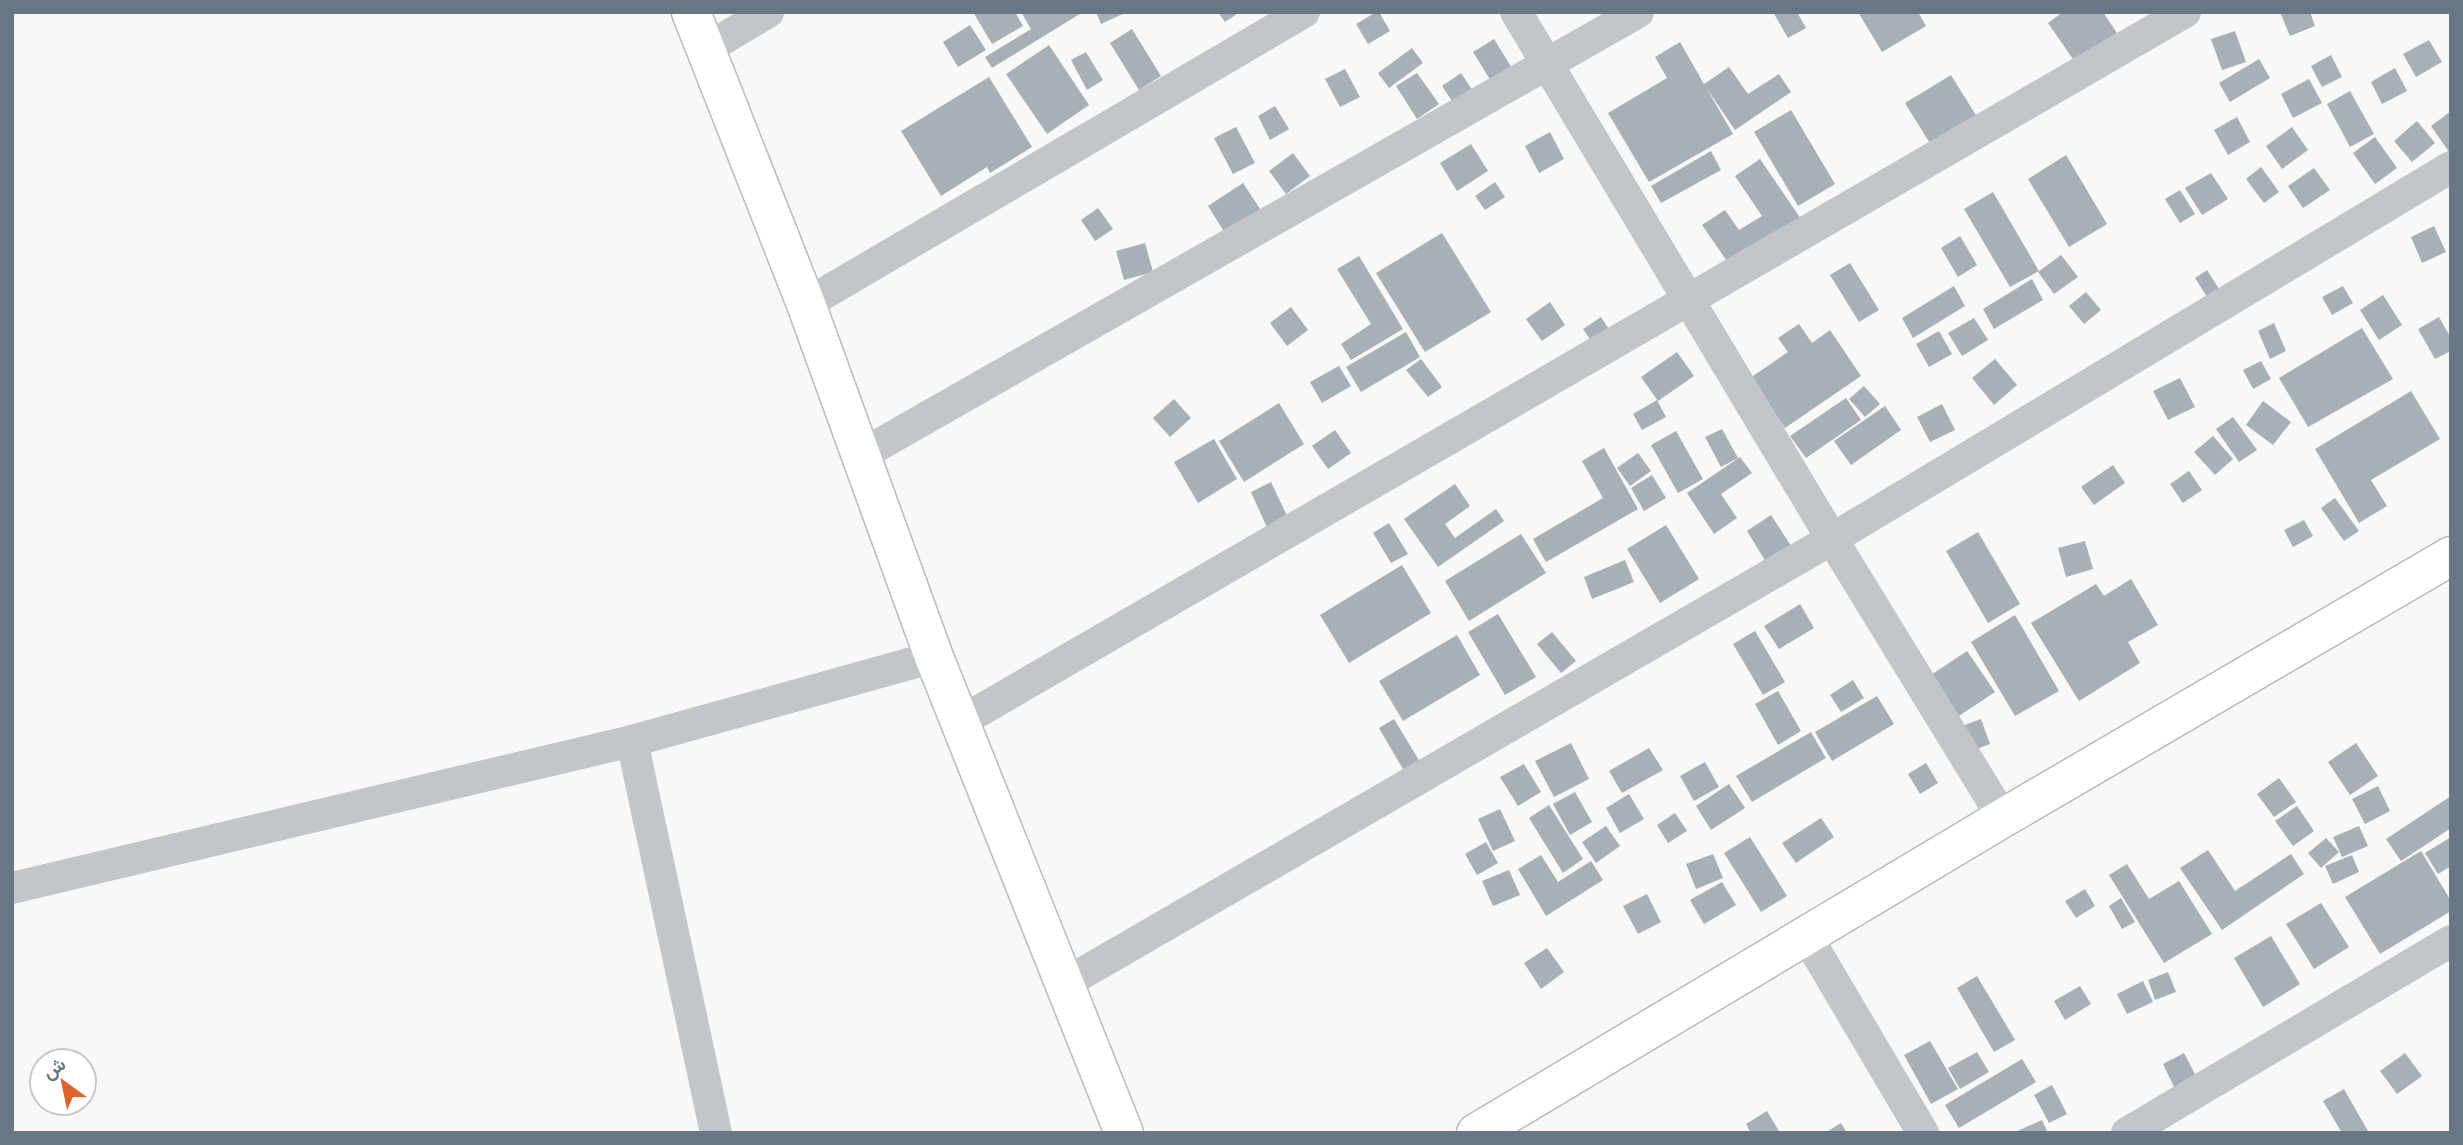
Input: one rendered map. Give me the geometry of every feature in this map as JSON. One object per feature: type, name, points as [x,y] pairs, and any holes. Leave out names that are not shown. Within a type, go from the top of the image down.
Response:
[{"type":"main road","points":[[691,12],[806,304],[934,657],[1124,1133]]},
{"type":"main road","points":[[1476,1133],[1805,935],[2451,555]]},
{"type":"street","points":[[706,49],[768,12]]},
{"type":"street","points":[[806,304],[1304,12]]},
{"type":"street","points":[[1516,12],[2003,818]]},
{"type":"street","points":[[861,455],[1638,12]]},
{"type":"street","points":[[960,722],[1690,300],[2166,17]]},
{"type":"street","points":[[1064,984],[1832,539],[2451,167]]},
{"type":"street","points":[[12,888],[632,741],[934,657]]},
{"type":"street","points":[[632,741],[716,1133]]},
{"type":"street","points":[[1805,935],[1923,1133]]},
{"type":"street","points":[[2127,1133],[2451,941]]},
{"type":"building","points":[[973,12],[1015,12],[1023,26],[992,44]]},
{"type":"building","points":[[1021,12],[1083,12],[992,68],[985,57],[1031,29]]},
{"type":"building","points":[[1096,12],[1127,12],[1101,24]]},
{"type":"building","points":[[1218,12],[1240,12],[1225,22]]},
{"type":"building","points":[[1379,12],[1390,31],[1368,44],[1356,24]]},
{"type":"building","points":[[1773,12],[1797,12],[1806,28],[1788,38]]},
{"type":"building","points":[[1858,12],[1918,12],[1926,26],[1882,52]]},
{"type":"building","points":[[2063,12],[2103,12],[2117,33],[2075,62],[2048,23]]},
{"type":"building","points":[[2280,12],[2310,12],[2315,26],[2290,36]]},
{"type":"building","points":[[970,25],[986,50],[958,67],[943,42]]},
{"type":"building","points":[[1132,29],[1161,76],[1139,90],[1110,43]]},
{"type":"building","points":[[2235,31],[2246,62],[2222,70],[2211,39]]},
{"type":"building","points":[[1494,39],[1515,73],[1494,86],[1473,52]]},
{"type":"building","points":[[2429,40],[2442,62],[2416,77],[2403,54]]},
{"type":"building","points":[[1680,42],[1704,84],[1729,67],[1748,94],[1779,74],[1791,92],[1735,130],[1707,89],[1733,134],[1649,182],[1608,113],[1667,78],[1655,57]]},
{"type":"building","points":[[1049,45],[1089,105],[1047,134],[1006,74]]},
{"type":"building","points":[[1412,48],[1423,63],[1389,88],[1378,73]]},
{"type":"building","points":[[1086,52],[1103,80],[1087,90],[1071,60]]},
{"type":"building","points":[[2331,55],[2342,77],[2322,87],[2311,66]]},
{"type":"building","points":[[2259,59],[2270,78],[2230,102],[2219,83]]},
{"type":"building","points":[[2395,68],[2407,91],[2382,104],[2371,82]]},
{"type":"building","points":[[1345,69],[1360,97],[1340,107],[1325,79]]},
{"type":"building","points":[[1417,73],[1439,104],[1417,119],[1396,86]]},
{"type":"building","points":[[1461,73],[1473,91],[1454,104],[1442,86]]},
{"type":"building","points":[[1951,75],[1977,117],[1931,145],[1905,103]]},
{"type":"building","points":[[989,77],[1032,147],[990,173],[987,167],[941,196],[901,131]]},
{"type":"building","points":[[2309,79],[2322,103],[2293,118],[2281,94]]},
{"type":"building","points":[[2350,91],[2374,134],[2350,147],[2327,104]]},
{"type":"building","points":[[1275,106],[1289,129],[1270,140],[1258,116]]},
{"type":"building","points":[[1791,110],[1835,184],[1798,206],[1754,132]]},
{"type":"building","points":[[2451,111],[2451,150],[2449,152],[2431,126]]},
{"type":"building","points":[[2237,117],[2250,142],[2228,155],[2214,130]]},
{"type":"building","points":[[2417,121],[2435,143],[2412,162],[2394,141]]},
{"type":"building","points":[[1236,127],[1255,163],[1233,174],[1214,138]]},
{"type":"building","points":[[2292,127],[2308,150],[2282,169],[2266,146]]},
{"type":"building","points":[[1550,132],[1564,159],[1539,173],[1525,146]]},
{"type":"building","points":[[2375,137],[2397,168],[2375,184],[2353,153]]},
{"type":"building","points":[[1471,144],[1488,171],[1457,191],[1440,163]]},
{"type":"building","points":[[1711,151],[1721,170],[1661,203],[1651,186]]},
{"type":"building","points":[[1293,153],[1310,176],[1286,194],[1269,171]]},
{"type":"building","points":[[2066,155],[2107,224],[2069,247],[2028,179]]},
{"type":"building","points":[[1760,159],[1801,219],[1731,267],[1702,225],[1725,210],[1739,230],[1762,216],[1735,176]]},
{"type":"building","points":[[2261,167],[2279,192],[2264,203],[2246,179]]},
{"type":"building","points":[[2314,168],[2330,190],[2303,208],[2288,186]]},
{"type":"building","points":[[2211,173],[2228,199],[2202,215],[2185,188]]},
{"type":"building","points":[[1495,182],[1505,197],[1485,210],[1475,196]]},
{"type":"building","points":[[1243,183],[1264,215],[1228,238],[1208,206]]},
{"type":"building","points":[[2180,190],[2195,214],[2180,223],[2165,199]]},
{"type":"building","points":[[1993,192],[2039,271],[2010,287],[1964,209]]},
{"type":"building","points":[[1098,208],[1113,229],[1095,241],[1081,220]]},
{"type":"building","points":[[2434,226],[2446,252],[2422,263],[2411,237]]},
{"type":"building","points":[[1442,233],[1491,312],[1425,352],[1376,273]]},
{"type":"building","points":[[1960,236],[1977,265],[1958,277],[1941,248]]},
{"type":"building","points":[[1145,243],[1153,272],[1124,280],[1116,251]]},
{"type":"building","points":[[2061,255],[2078,277],[2054,294],[2038,272]]},
{"type":"building","points":[[1359,256],[1403,329],[1351,360],[1341,344],[1371,324],[1337,269]]},
{"type":"building","points":[[1850,263],[1879,310],[1859,322],[1830,275]]},
{"type":"building","points":[[2207,270],[2221,292],[2209,300],[2195,278]]},
{"type":"building","points":[[2032,279],[2043,300],[1994,329],[1983,309]]},
{"type":"building","points":[[1954,286],[1965,306],[1913,338],[1902,318]]},
{"type":"building","points":[[2343,286],[2353,303],[2332,315],[2322,297]]},
{"type":"building","points":[[2086,292],[2101,310],[2084,324],[2069,306]]},
{"type":"building","points":[[2383,295],[2402,325],[2379,340],[2360,310]]},
{"type":"building","points":[[1550,302],[1565,325],[1542,341],[1526,319]]},
{"type":"building","points":[[1291,307],[1308,330],[1287,346],[1270,323]]},
{"type":"building","points":[[1601,317],[1614,337],[1596,348],[1583,329]]},
{"type":"building","points":[[2439,317],[2451,338],[2451,351],[2435,359],[2418,329]]},
{"type":"building","points":[[1974,318],[1988,340],[1962,356],[1948,333]]},
{"type":"building","points":[[2274,323],[2286,351],[2270,359],[2258,331]]},
{"type":"building","points":[[1799,324],[1812,343],[1830,330],[1861,376],[1785,428],[1750,378],[1788,352],[1778,338]]},
{"type":"building","points":[[2362,328],[2393,379],[2308,427],[2279,378]]},
{"type":"building","points":[[1939,331],[1952,354],[1929,367],[1916,344]]},
{"type":"building","points":[[1406,332],[1420,357],[1361,392],[1346,367]]},
{"type":"building","points":[[1677,352],[1694,376],[1658,401],[1641,377]]},
{"type":"building","points":[[1421,359],[1442,387],[1428,397],[1406,370]]},
{"type":"building","points":[[1995,359],[2017,385],[1994,405],[1972,378]]},
{"type":"building","points":[[2261,361],[2271,379],[2253,389],[2243,370]]},
{"type":"building","points":[[1339,366],[1351,386],[1322,403],[1310,382]]},
{"type":"building","points":[[2180,378],[2195,407],[2168,420],[2153,391]]},
{"type":"building","points":[[1864,386],[1880,404],[1865,417],[1849,399]]},
{"type":"building","points":[[2411,391],[2440,439],[2371,480],[2387,506],[2359,523],[2315,449]]},
{"type":"building","points":[[1846,398],[1861,420],[1806,458],[1790,436]]},
{"type":"building","points":[[1174,399],[1191,418],[1170,437],[1153,418]]},
{"type":"building","points":[[1657,400],[1666,417],[1642,430],[1633,414]]},
{"type":"building","points":[[2263,401],[2291,422],[2273,445],[2246,425]]},
{"type":"building","points":[[1279,403],[1304,444],[1244,482],[1219,441]]},
{"type":"building","points":[[1942,404],[1955,430],[1930,442],[1917,417]]},
{"type":"building","points":[[1885,406],[1901,430],[1851,465],[1834,441]]},
{"type":"building","points":[[2233,417],[2257,450],[2239,462],[2216,429]]},
{"type":"building","points":[[1722,429],[1738,458],[1721,467],[1705,437]]},
{"type":"building","points":[[1335,430],[1351,453],[1328,469],[1312,446]]},
{"type":"building","points":[[1676,431],[1703,479],[1678,493],[1651,445]]},
{"type":"building","points":[[2213,436],[2233,459],[2215,475],[2194,452]]},
{"type":"building","points":[[1214,439],[1237,479],[1198,503],[1174,462]]},
{"type":"building","points":[[1604,448],[1638,509],[1546,562],[1533,539],[1603,498],[1582,461]]},
{"type":"building","points":[[1638,453],[1651,471],[1630,486],[1617,468]]},
{"type":"building","points":[[1740,457],[1752,473],[1721,494],[1737,518],[1714,534],[1687,493]]},
{"type":"building","points":[[2113,465],[2125,483],[2094,505],[2081,487]]},
{"type":"building","points":[[2189,471],[2202,490],[2183,503],[2170,484]]},
{"type":"building","points":[[1652,475],[1666,498],[1644,511],[1631,488]]},
{"type":"building","points":[[1271,482],[1290,522],[1269,532],[1251,492]]},
{"type":"building","points":[[1455,484],[1470,506],[1445,524],[1455,538],[1496,509],[1504,521],[1438,567],[1404,519]]},
{"type":"building","points":[[2335,498],[2359,531],[2344,541],[2321,508]]},
{"type":"building","points":[[1771,515],[1791,546],[1766,562],[1747,531]]},
{"type":"building","points":[[2304,520],[2313,536],[2293,547],[2284,530]]},
{"type":"building","points":[[1389,523],[1408,554],[1391,563],[1373,533]]},
{"type":"building","points":[[1666,525],[1699,579],[1660,603],[1627,549]]},
{"type":"building","points":[[1978,532],[2020,604],[1988,623],[1946,551]]},
{"type":"building","points":[[1521,534],[1546,573],[1469,621],[1445,581]]},
{"type":"building","points":[[2085,541],[2093,569],[2066,577],[2058,548]]},
{"type":"building","points":[[1625,560],[1634,582],[1592,599],[1584,577]]},
{"type":"building","points":[[1402,565],[1431,613],[1349,663],[1320,615]]},
{"type":"building","points":[[2131,579],[2158,625],[2128,642],[2140,663],[2079,701],[2031,623],[2096,584],[2104,596]]},
{"type":"building","points":[[1800,604],[1814,628],[1779,649],[1764,626]]},
{"type":"building","points":[[1498,614],[1536,677],[1505,695],[1468,632]]},
{"type":"building","points":[[2015,615],[2059,691],[2015,716],[1971,642]]},
{"type":"building","points":[[1755,631],[1785,682],[1763,695],[1733,644]]},
{"type":"building","points":[[1552,632],[1576,661],[1561,673],[1537,644]]},
{"type":"building","points":[[1457,635],[1480,675],[1403,721],[1379,681]]},
{"type":"building","points":[[1967,651],[1995,692],[1956,718],[1928,677]]},
{"type":"building","points":[[1853,680],[1864,698],[1841,712],[1830,695]]},
{"type":"building","points":[[1778,691],[1801,731],[1778,745],[1755,704]]},
{"type":"building","points":[[1877,696],[1894,724],[1832,761],[1815,732]]},
{"type":"building","points":[[1394,719],[1423,767],[1407,776],[1379,728]]},
{"type":"building","points":[[1981,719],[1990,744],[1971,751],[1962,726]]},
{"type":"building","points":[[1811,732],[1826,758],[1752,802],[1736,776]]},
{"type":"building","points":[[1571,743],[1589,779],[1554,797],[1535,761]]},
{"type":"building","points":[[2356,743],[2378,776],[2350,795],[2328,762]]},
{"type":"building","points":[[1649,748],[1663,770],[1622,793],[1609,771]]},
{"type":"building","points":[[1705,762],[1719,787],[1694,801],[1680,776]]},
{"type":"building","points":[[1926,763],[1938,783],[1920,794],[1908,774]]},
{"type":"building","points":[[1524,764],[1541,792],[1518,806],[1500,777]]},
{"type":"building","points":[[2279,778],[2296,802],[2274,817],[2257,794]]},
{"type":"building","points":[[1729,784],[1745,808],[1711,830],[1696,806]]},
{"type":"building","points":[[2378,786],[2390,811],[2365,824],[2352,799]]},
{"type":"building","points":[[1575,792],[1592,822],[1570,835],[1553,804]]},
{"type":"building","points":[[1629,794],[1644,819],[1620,833],[1606,808]]},
{"type":"building","points":[[2451,796],[2451,828],[2401,861],[2386,839]]},
{"type":"building","points":[[1549,805],[1583,859],[1563,873],[1529,818]]},
{"type":"building","points":[[2297,806],[2314,831],[2293,846],[2275,821]]},
{"type":"building","points":[[1500,809],[1515,841],[1493,851],[1478,819]]},
{"type":"building","points":[[1675,813],[1687,831],[1668,843],[1657,825]]},
{"type":"building","points":[[1821,818],[1834,837],[1796,863],[1782,843]]},
{"type":"building","points":[[1606,826],[1620,846],[1596,863],[1582,842]]},
{"type":"building","points":[[2359,826],[2368,846],[2342,857],[2333,837]]},
{"type":"building","points":[[1750,837],[1787,896],[1761,912],[1724,853]]},
{"type":"building","points":[[2451,837],[2451,866],[2438,874],[2425,853]]},
{"type":"building","points":[[2326,838],[2339,852],[2321,868],[2308,853]]},
{"type":"building","points":[[1486,842],[1498,863],[1477,875],[1465,854]]},
{"type":"building","points":[[2208,850],[2235,891],[2291,854],[2304,874],[2222,930],[2180,868]]},
{"type":"building","points":[[2421,851],[2451,901],[2451,911],[2380,954],[2345,897]]},
{"type":"building","points":[[1713,854],[1723,878],[1696,889],[1686,864]]},
{"type":"building","points":[[1541,855],[1558,882],[1591,861],[1603,880],[1546,916],[1518,869]]},
{"type":"building","points":[[2352,855],[2359,872],[2333,884],[2325,866]]},
{"type":"building","points":[[2127,864],[2149,899],[2179,881],[2212,934],[2164,963],[2109,875]]},
{"type":"building","points":[[1509,870],[1520,895],[1493,906],[1482,881]]},
{"type":"building","points":[[1722,882],[1736,905],[1704,924],[1690,900]]},
{"type":"building","points":[[2085,889],[2095,906],[2076,918],[2065,901]]},
{"type":"building","points":[[1647,894],[1661,922],[1638,934],[1623,906]]},
{"type":"building","points":[[2121,898],[2135,922],[2122,929],[2109,906]]},
{"type":"building","points":[[2321,903],[2349,947],[2314,969],[2286,924]]},
{"type":"building","points":[[2271,936],[2300,984],[2263,1007],[2234,958]]},
{"type":"building","points":[[1547,948],[1564,972],[1541,989],[1524,963]]},
{"type":"building","points":[[2168,972],[2176,992],[2155,1000],[2148,980]]},
{"type":"building","points":[[1977,976],[2015,1040],[1994,1052],[1957,988]]},
{"type":"building","points":[[2143,981],[2153,1002],[2127,1014],[2117,994]]},
{"type":"building","points":[[2080,986],[2091,1004],[2065,1020],[2054,1001]]},
{"type":"building","points":[[1930,1041],[1958,1089],[1931,1104],[1904,1055]]},
{"type":"building","points":[[1977,1052],[1989,1072],[1960,1089],[1948,1068]]},
{"type":"building","points":[[2184,1053],[2197,1078],[2175,1089],[2163,1064]]},
{"type":"building","points":[[2405,1053],[2422,1076],[2397,1094],[2380,1071]]},
{"type":"building","points":[[2022,1059],[2036,1082],[1959,1128],[1945,1105]]},
{"type":"building","points":[[2052,1085],[2067,1114],[2049,1123],[2034,1095]]},
{"type":"building","points":[[2344,1089],[2369,1133],[2342,1133],[2323,1101]]},
{"type":"building","points":[[1767,1111],[1780,1133],[1751,1133],[1746,1124]]},
{"type":"building","points":[[2042,1120],[2048,1133],[2013,1133]]},
{"type":"building","points":[[1841,1123],[1847,1133],[1825,1133]]}]
